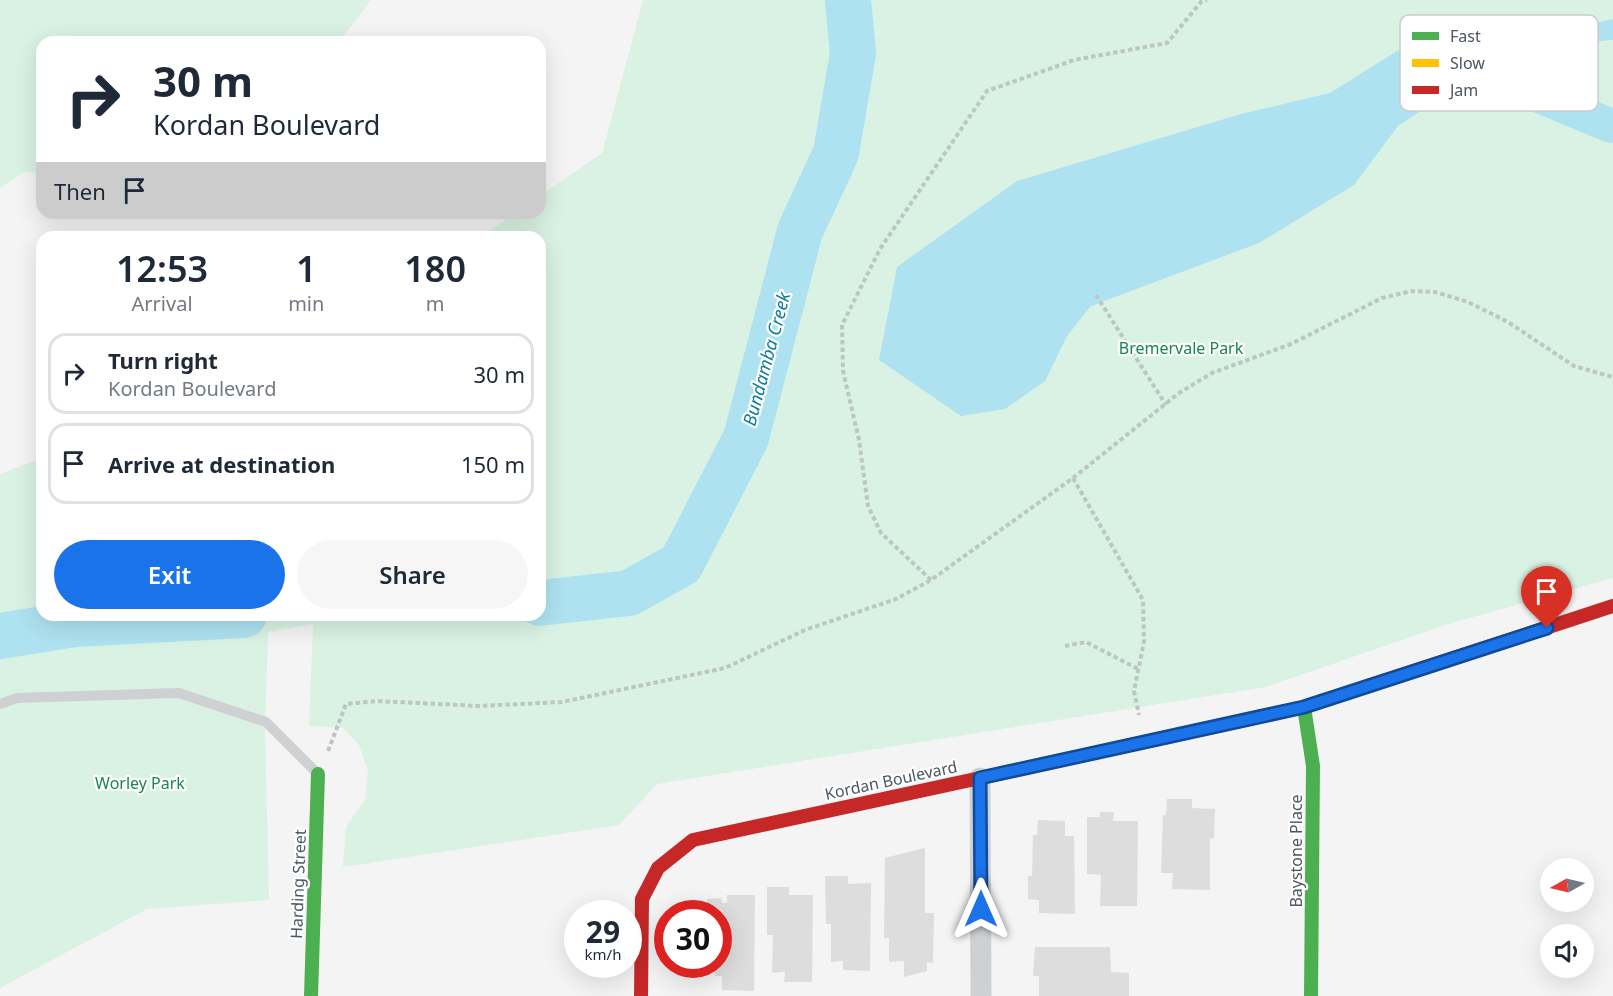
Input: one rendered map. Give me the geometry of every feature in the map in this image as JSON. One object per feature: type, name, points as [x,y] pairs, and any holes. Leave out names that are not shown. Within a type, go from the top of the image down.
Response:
[{"type":"street","name":"Kordan Boulevard","points":[[641,996],[642,899],[658,868],[693,840],[1304,707],[1613,606]]},
{"type":"street","name":"Baystone Place","points":[[1304,707],[1313,766],[1311,996]]},
{"type":"street","name":"Harding Street","points":[[311,996],[318,774]]},
{"type":"street","points":[[980,778],[981,996]]},
{"type":"lane","points":[[0,704],[17,698],[179,693],[266,722],[318,774]]},
{"type":"path","points":[[932,580],[881,533],[868,506],[859,440],[843,371],[842,326],[880,249],[987,91],[1074,60],[1167,43],[1201,2],[1207,0]]},
{"type":"path","points":[[318,774],[346,704],[377,701],[478,706],[561,702],[725,669],[805,630],[896,599],[932,580],[1073,478],[1166,405],[1212,373],[1291,344],[1382,298],[1412,291],[1435,292],[1468,302],[1508,322],[1574,366],[1613,377]]},
{"type":"path","points":[[1096,295],[1166,405]]},
{"type":"path","points":[[1073,478],[1143,600],[1144,642],[1134,691],[1145,742]]},
{"type":"path","points":[[1065,646],[1086,642],[1138,669]]},
{"type":"green space","points":[[0,0],[371,0],[344,36],[36,36],[36,173],[24,172],[0,188]]},
{"type":"green space","name":"Bremervale Park","points":[[643,0],[1613,0],[1613,578],[1451,623],[1266,687],[657,784],[619,825],[343,867],[346,827],[365,799],[368,770],[359,745],[343,728],[309,726],[313,624],[268,632],[265,732],[269,900],[147,909],[0,988],[0,474],[36,460],[36,621],[546,621],[546,231],[489,231],[506,219],[546,219],[546,192],[602,153]]},
{"type":"water","points":[[1613,19],[1613,40],[1598,41],[1598,22]]},
{"type":"water","points":[[1400,49],[1400,111],[1421,111],[1398,126],[1354,185],[1259,243],[1091,306],[1067,336],[1045,381],[1005,409],[961,416],[879,360],[897,267],[1017,181],[1241,114],[1330,93]]},
{"type":"water","points":[[1598,102],[1613,108],[1613,143],[1605,142],[1531,111],[1598,111]]},
{"type":"building","points":[[1167,799],[1192,799],[1192,808],[1215,809],[1214,838],[1210,839],[1210,890],[1172,889],[1173,873],[1161,873],[1163,815],[1166,815]]},
{"type":"building","points":[[1100,812],[1114,812],[1113,821],[1138,821],[1137,906],[1100,906],[1101,875],[1087,874],[1087,817],[1100,817]]},
{"type":"building","points":[[1038,820],[1065,821],[1065,836],[1074,836],[1075,914],[1039,913],[1039,900],[1028,899],[1028,876],[1032,876],[1033,835],[1037,835]]},
{"type":"building","points":[[925,848],[925,913],[934,913],[933,963],[927,962],[927,971],[904,977],[904,961],[889,962],[889,938],[884,938],[885,858]]},
{"type":"building","points":[[825,876],[848,876],[848,884],[871,883],[870,971],[843,970],[843,961],[831,962],[831,924],[826,924]]},
{"type":"building","points":[[767,887],[789,887],[789,895],[813,895],[812,982],[784,982],[785,972],[772,973],[773,935],[767,935]]},
{"type":"building","points":[[727,895],[755,895],[754,991],[722,990],[722,978],[732,978],[732,900],[727,900]]},
{"type":"building","points":[[1035,947],[1110,947],[1111,972],[1129,973],[1129,996],[1039,996],[1039,976],[1033,976]]},
{"type":"waterway","name":"Bundamba Creek","points":[[546,602],[629,593],[681,564],[746,438],[800,231],[836,153],[853,53],[848,0]]},
{"type":"waterway","name":"Bundamba Creek","points":[[0,636],[75,624],[131,621]]},
{"type":"traffic: fast","points":[[1304,707],[1313,766],[1311,996]]},
{"type":"traffic: fast","points":[[311,996],[318,774]]},
{"type":"traffic: slow","points":[[994,775],[1304,707],[1362,688]]},
{"type":"traffic: jam","points":[[1362,688],[1613,606]]},
{"type":"traffic: jam","points":[[641,996],[642,899],[658,868],[693,840],[994,775]]},
{"type":"route","points":[[981,909],[980,778],[1304,707],[1547,628]]},
{"type":"park label","name":"Worley Park","points":[[140,783]]}]
